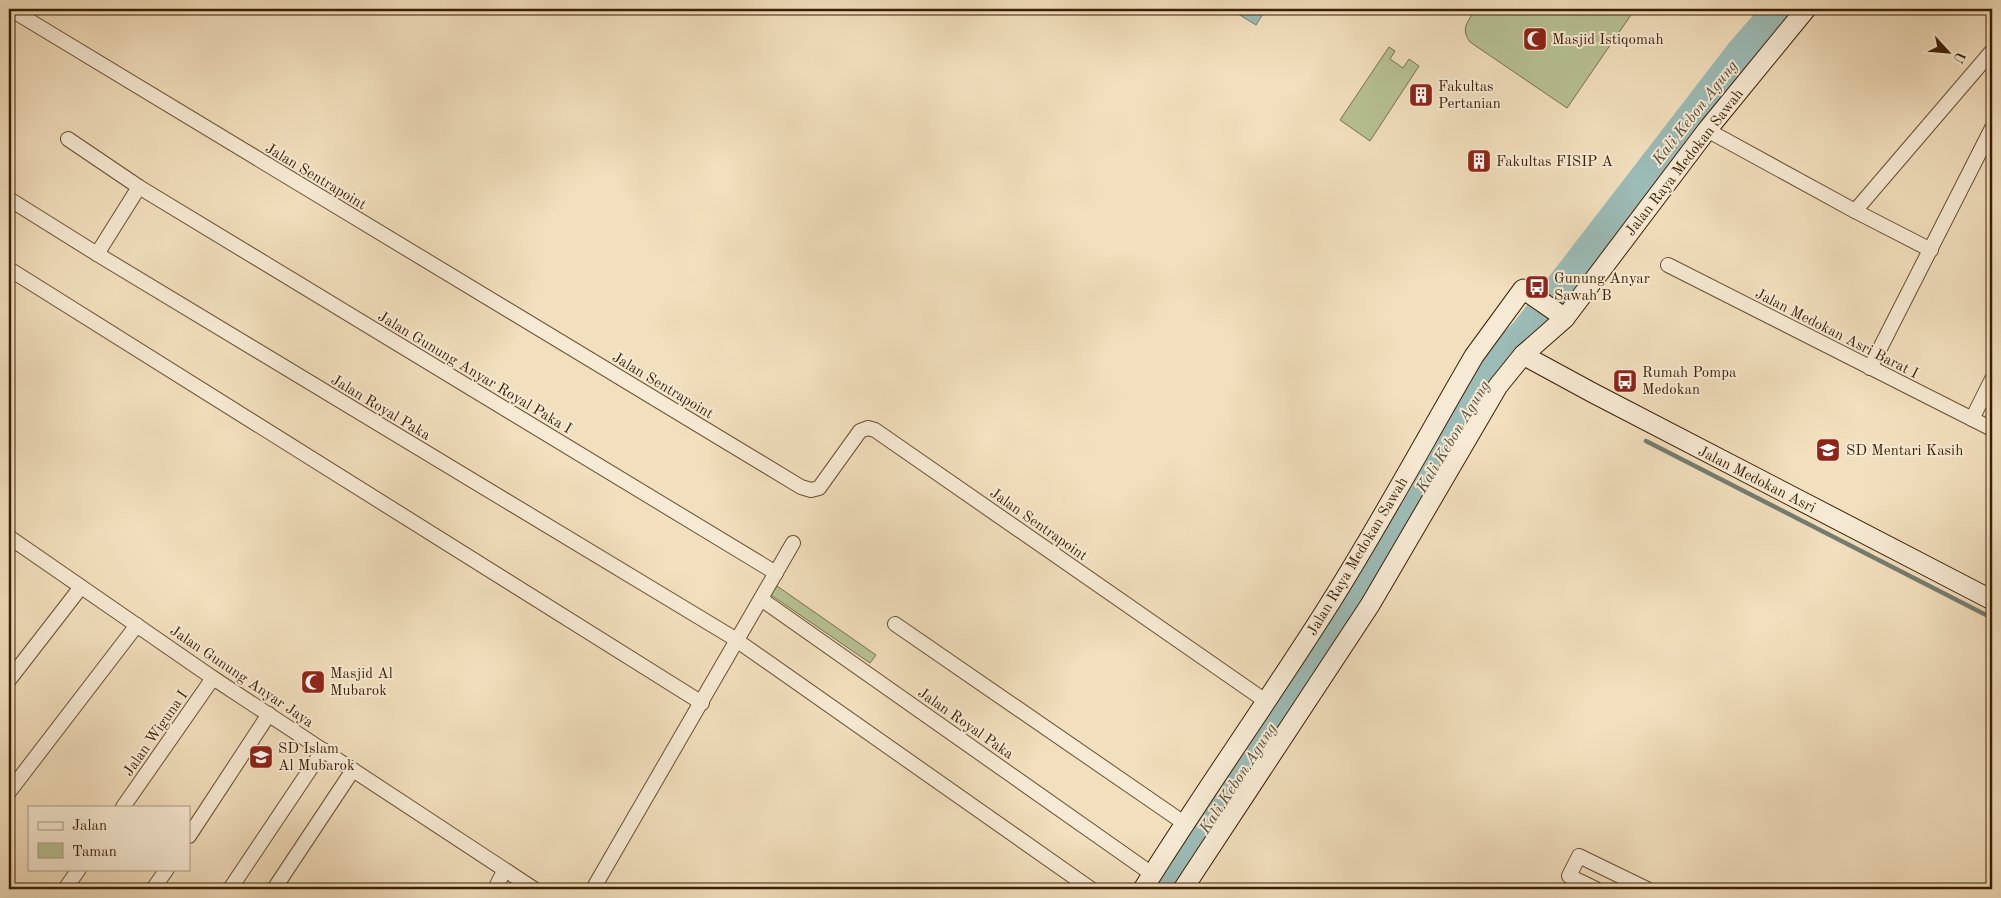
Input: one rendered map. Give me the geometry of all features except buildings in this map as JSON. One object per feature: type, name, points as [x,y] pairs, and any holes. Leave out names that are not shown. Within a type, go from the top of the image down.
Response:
[{"type":"street","name":"Jalan Sentrapoint","points":[[10,9],[801,487],[811,490],[819,488],[860,430],[868,428],[875,430],[1267,702]]},
{"type":"street","name":"Jalan Raya Medokan Sawah","points":[[1183,889],[1370,605],[1498,386],[1560,314],[1806,9]]},
{"type":"street","points":[[1855,211],[1992,51]]},
{"type":"street","points":[[1870,368],[1992,128]]},
{"type":"street","points":[[1707,130],[1855,211],[1931,250]]},
{"type":"street","name":"Jalan Gunung Anyar Royal Paka I","points":[[68,139],[148,192],[776,573]]},
{"type":"street","points":[[97,254],[148,192]]},
{"type":"street","name":"Jalan Royal Paka","points":[[9,199],[738,641],[1091,889]]},
{"type":"street","name":"Jalan Medokan Asri Barat I","points":[[1668,265],[1992,429]]},
{"type":"street","points":[[9,269],[702,703]]},
{"type":"street","name":"Jalan Raya Medokan Sawah","points":[[1147,881],[1184,823],[1267,702],[1358,558],[1474,356],[1523,289],[1560,314]]},
{"type":"street","name":"Jalan Medokan Asri","points":[[1523,355],[1592,393],[1992,600]]},
{"type":"street","points":[[1972,419],[1992,379]]},
{"type":"street","name":"Jalan Gunung Anyar Jaya","points":[[9,538],[213,678],[353,770],[510,879],[534,889]]},
{"type":"street","points":[[593,889],[793,543]]},
{"type":"street","points":[[9,680],[81,587]]},
{"type":"street","name":"Jalan Royal Paka","points":[[761,599],[1147,881]]},
{"type":"street","points":[[895,624],[1184,823]]},
{"type":"street","points":[[9,792],[137,625]]},
{"type":"street","name":"Jalan Wiguna I","points":[[124,806],[213,678]]},
{"type":"street","points":[[190,834],[269,714]]},
{"type":"street","points":[[230,889],[323,750]]},
{"type":"street","points":[[274,889],[353,770]]},
{"type":"street","points":[[1563,889],[1579,856],[1647,889]]},
{"type":"street","points":[[65,889],[78,870]]},
{"type":"street","points":[[153,889],[166,870]]},
{"type":"street","points":[[1569,876],[1596,889]]},
{"type":"street","points":[[495,889],[510,879]]},
{"type":"green space","points":[[1476,9],[1635,9],[1567,108],[1470,42],[1465,29]]},
{"type":"green space","points":[[1389,47],[1395,51],[1390,59],[1403,68],[1409,59],[1419,66],[1370,141],[1340,120]]},
{"type":"green space","points":[[777,586],[876,655],[870,663],[771,595]]},
{"type":"water","points":[[1230,9],[1266,9],[1256,25]]},
{"type":"waterway","name":"Kali Kebon Agung","points":[[1164,889],[1365,583],[1445,445],[1499,357],[1524,332],[1739,53],[1777,9]]},
{"type":"waterway","points":[[1646,441],[1992,618]]},
{"type":"place","name":"Masjid Istiqomah","points":[[1535,39]]},
{"type":"place","name":"Fakultas Pertanian","points":[[1421,95]]},
{"type":"place","name":"Fakultas FISIP A","points":[[1479,161]]},
{"type":"place","name":"Gunung Anyar Sawah B","points":[[1537,287]]},
{"type":"place","name":"Rumah Pompa Medokan","points":[[1625,381]]},
{"type":"place","name":"SD Mentari Kasih","points":[[1828,450]]},
{"type":"place","name":"Masjid Al Mubarok","points":[[313,682]]},
{"type":"place","name":"SD Islam Al Mubarok","points":[[261,757]]}]
